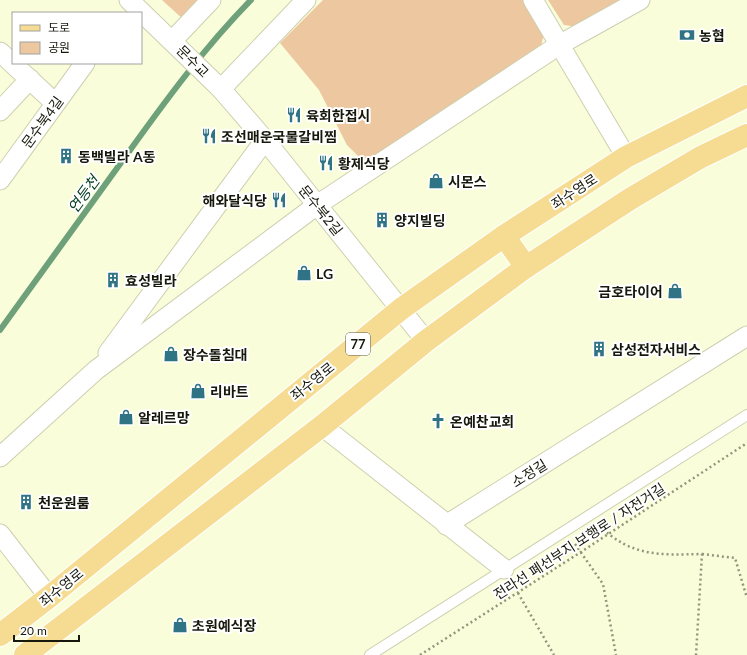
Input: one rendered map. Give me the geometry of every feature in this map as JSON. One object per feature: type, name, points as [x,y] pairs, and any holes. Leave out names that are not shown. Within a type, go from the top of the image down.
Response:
[{"type":"main road","name":"좌수영로","points":[[0,635],[49,597],[401,309],[504,236],[626,157],[747,96]]},
{"type":"main road","points":[[25,655],[322,426],[426,341],[526,267],[630,199],[701,157],[747,135]]},
{"type":"main road","points":[[504,236],[526,267]]},
{"type":"street","points":[[142,17],[172,41],[211,0]]},
{"type":"street","points":[[217,85],[306,0]]},
{"type":"street","points":[[532,0],[626,157]]},
{"type":"street","points":[[0,457],[96,370],[317,205],[559,45],[640,0]]},
{"type":"street","points":[[127,5],[136,12]]},
{"type":"street","name":"문수교","points":[[172,41],[217,85]]},
{"type":"street","points":[[0,52],[12,63]]},
{"type":"street","points":[[13,64],[55,103]]},
{"type":"street","name":"문수북4길","points":[[0,180],[84,64]]},
{"type":"street","points":[[0,111],[30,79]]},
{"type":"street","name":"문수북2길","points":[[217,85],[265,140],[426,341]]},
{"type":"street","points":[[96,370],[265,140]]},
{"type":"street","name":"소정길","points":[[446,525],[747,336]]},
{"type":"street","points":[[322,426],[446,525],[504,569]]},
{"type":"street","points":[[0,534],[49,597]]},
{"type":"lane","points":[[370,655],[747,415]]},
{"type":"path","name":"전라선 폐선부지 보행로 / 자전거길","points":[[420,655],[608,535],[747,443]]},
{"type":"path","points":[[566,530],[603,584],[616,655]]},
{"type":"path","points":[[608,535],[626,546],[651,553],[702,554],[735,558],[747,598]]},
{"type":"path","points":[[696,655],[702,554]]},
{"type":"path","points":[[518,593],[554,655]]},
{"type":"green space","points":[[162,0],[203,0],[184,20]]},
{"type":"green space","points":[[323,0],[523,0],[544,33],[540,51],[365,163],[347,145],[319,90],[280,43]]},
{"type":"green space","points":[[548,0],[626,0],[579,27],[564,25]]},
{"type":"waterway","name":"연등천","points":[[0,330],[171,94],[218,36],[251,0]]},
{"type":"place","name":"농협","points":[[687,35]]},
{"type":"place","name":"육회한접시","points":[[294,115]]},
{"type":"place","name":"조선매운국물갈비찜","points":[[209,136]]},
{"type":"place","name":"동백빌라 A동","points":[[66,156]]},
{"type":"place","name":"황제식당","points":[[326,163]]},
{"type":"place","name":"시몬스","points":[[436,181]]},
{"type":"place","name":"해와달식당","points":[[279,200]]},
{"type":"place","name":"양지빌딩","points":[[382,220]]},
{"type":"place","name":"LG","points":[[304,273]]},
{"type":"place","name":"효성빌라","points":[[113,280]]},
{"type":"place","name":"금호타이어","points":[[675,291]]},
{"type":"place","name":"삼성전자서비스","points":[[599,349]]},
{"type":"place","name":"장수돌침대","points":[[171,354]]},
{"type":"place","name":"리바트","points":[[198,391]]},
{"type":"place","name":"알레르망","points":[[126,417]]},
{"type":"place","name":"온예찬교회","points":[[438,421]]},
{"type":"place","name":"천운원룸","points":[[26,502]]},
{"type":"place","name":"초원예식장","points":[[180,625]]}]
